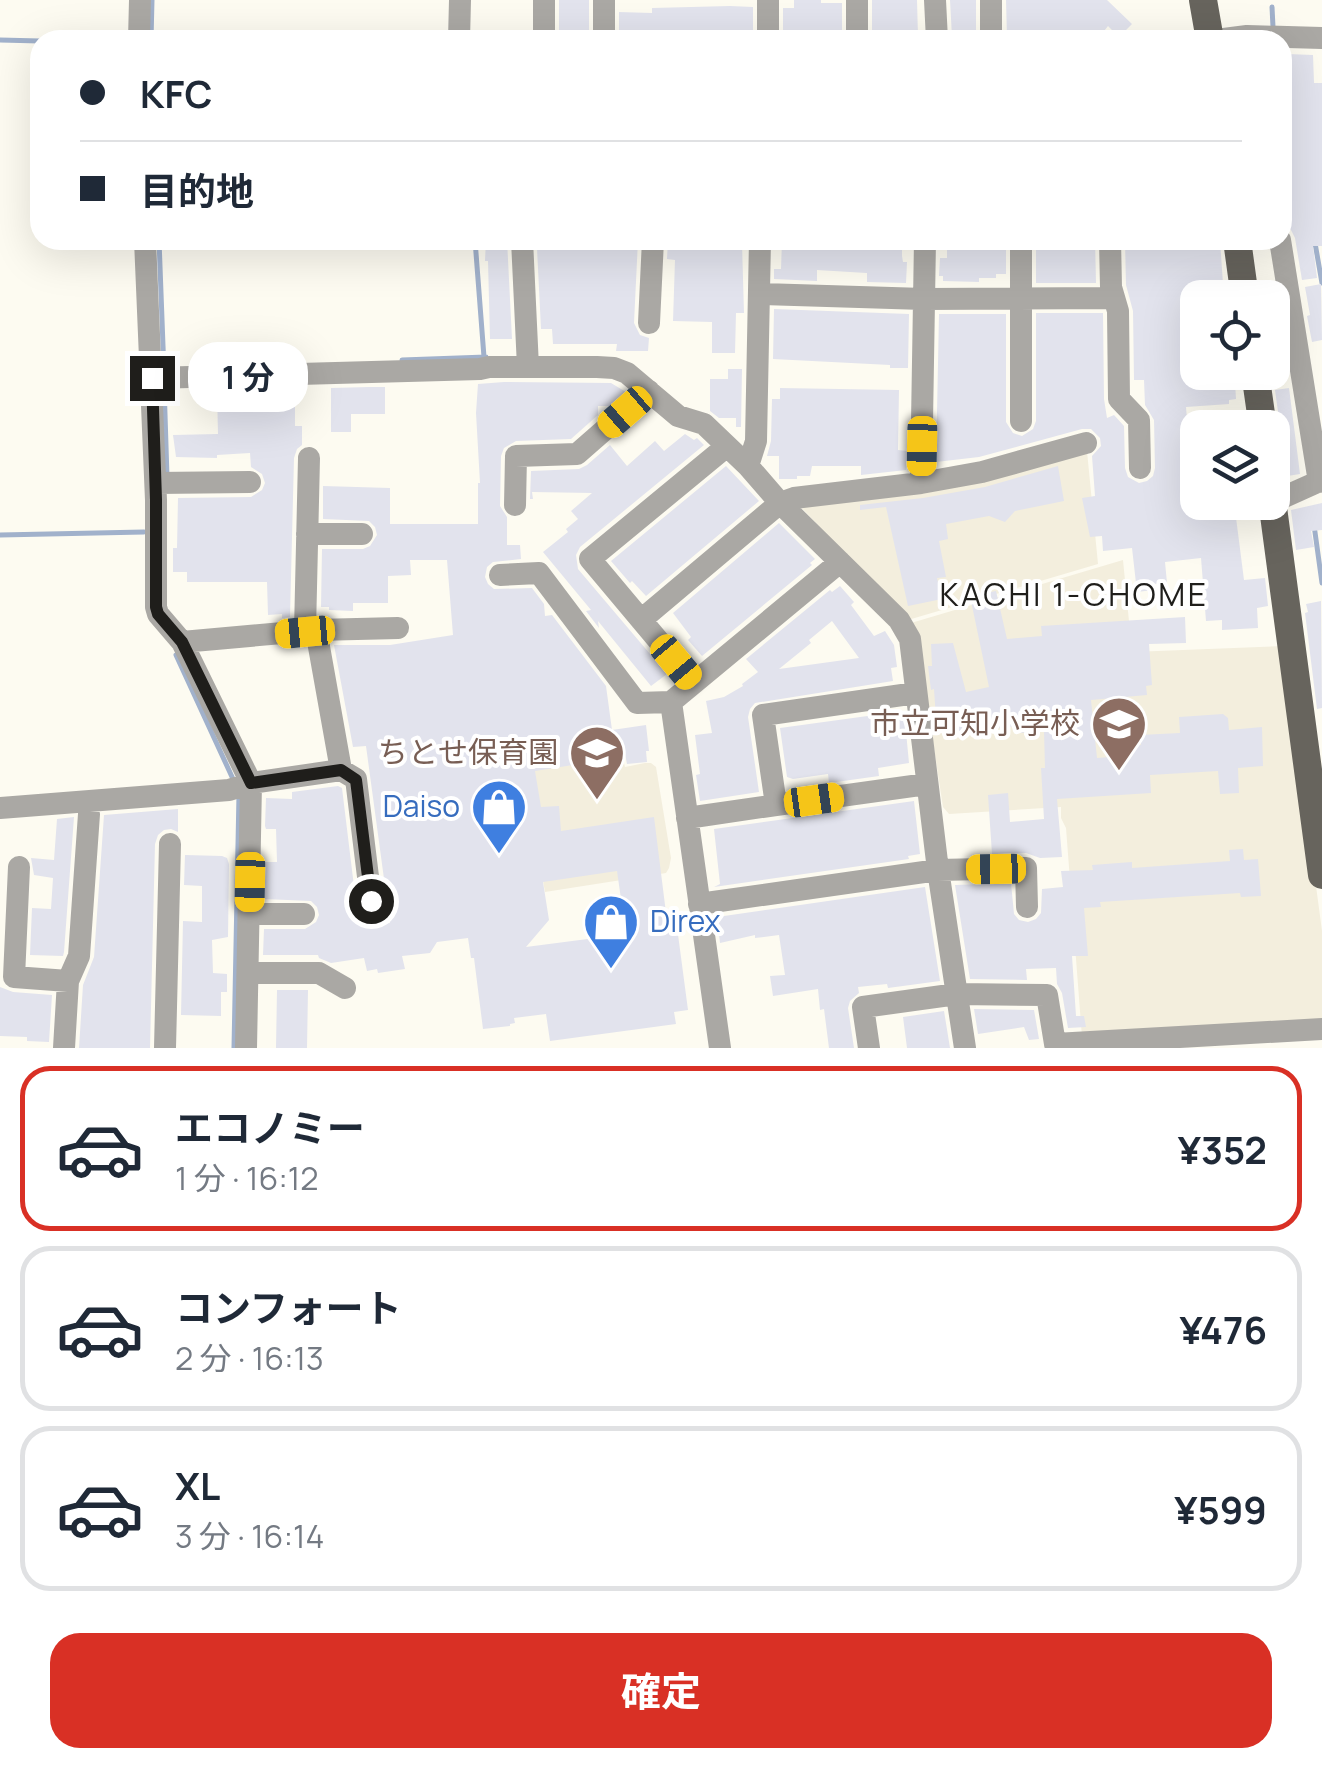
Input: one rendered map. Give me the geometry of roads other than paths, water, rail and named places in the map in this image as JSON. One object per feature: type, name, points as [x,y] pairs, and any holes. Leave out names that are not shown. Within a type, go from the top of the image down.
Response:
[{"type":"main road","points":[[1203,0],[1210,30]]},
{"type":"main road","points":[[1238,250],[1243,280]]},
{"type":"main road","points":[[1275,520],[1322,876]]},
{"type":"street","points":[[139,30],[140,0]]},
{"type":"street","points":[[459,30],[460,0]]},
{"type":"street","points":[[544,0],[544,30]]},
{"type":"street","points":[[604,0],[604,30]]},
{"type":"street","points":[[768,0],[768,30]]},
{"type":"street","points":[[856,0],[856,30]]},
{"type":"street","points":[[935,0],[936,30]]},
{"type":"street","points":[[991,0],[991,30]]},
{"type":"street","points":[[1292,38],[1322,38]]},
{"type":"street","points":[[146,250],[160,378],[163,484],[156,607],[182,642],[241,786],[249,914],[246,1048]]},
{"type":"street","points":[[522,250],[528,360]]},
{"type":"street","points":[[649,323],[653,250]]},
{"type":"street","points":[[748,466],[756,441],[760,250]]},
{"type":"street","points":[[921,483],[925,250]]},
{"type":"street","points":[[1020,421],[1021,250]]},
{"type":"street","points":[[1110,250],[1111,286],[1118,310],[1119,399],[1139,420],[1140,468]]},
{"type":"street","points":[[1281,250],[1314,484],[1290,494]]},
{"type":"street","points":[[759,294],[924,299],[1114,298]]},
{"type":"street","points":[[160,378],[528,360],[614,368],[627,373],[678,416],[704,424],[905,629],[912,648],[938,870],[965,1048]]},
{"type":"street","points":[[514,505],[516,456],[577,454],[648,391]]},
{"type":"street","points":[[641,620],[780,504],[794,498],[982,472],[1086,443]]},
{"type":"street","points":[[694,684],[590,559],[727,446]]},
{"type":"street","points":[[309,458],[311,631],[341,770]]},
{"type":"street","points":[[163,484],[250,482]]},
{"type":"street","points":[[307,534],[362,534]]},
{"type":"street","points":[[500,575],[539,574],[637,703],[671,702],[840,562]]},
{"type":"street","points":[[182,642],[398,628]]},
{"type":"street","points":[[776,805],[763,715],[916,693]]},
{"type":"street","points":[[671,702],[720,1048]]},
{"type":"street","points":[[0,808],[241,786],[341,770],[356,780],[371,901]]},
{"type":"street","points":[[687,818],[928,784]]},
{"type":"street","points":[[64,1048],[68,981],[79,956],[89,814]]},
{"type":"street","points":[[165,1048],[170,844]]},
{"type":"street","points":[[19,866],[14,976],[68,981]]},
{"type":"street","points":[[699,904],[938,870],[1026,868],[1028,907]]},
{"type":"street","points":[[249,914],[304,914]]},
{"type":"street","points":[[248,973],[319,973],[345,988]]},
{"type":"street","points":[[869,1048],[863,1007],[957,994],[1047,995],[1054,1044],[1322,1030]]},
{"type":"waterway","points":[[151,30],[152,0]]},
{"type":"waterway","points":[[1272,7],[1273,27]]},
{"type":"waterway","points":[[0,40],[30,41]]},
{"type":"waterway","points":[[1315,243],[1322,283]]},
{"type":"waterway","points":[[159,250],[164,372]]},
{"type":"waterway","points":[[476,250],[484,357]]},
{"type":"waterway","points":[[402,360],[486,357]]},
{"type":"waterway","points":[[164,383],[167,477]]},
{"type":"waterway","points":[[1314,525],[1322,583]]},
{"type":"waterway","points":[[0,535],[144,532]]},
{"type":"waterway","points":[[176,655],[233,779]]},
{"type":"waterway","points":[[234,1048],[239,794]]},
{"type":"place","name":"市立可知小学校","points":[[1119,773]]},
{"type":"place","name":"ちとせ保育園","points":[[597,802]]},
{"type":"place","name":"Daiso","points":[[499,856]]},
{"type":"place","name":"Direx","points":[[611,971]]},
{"type":"district","name":"KACHI 1-CHOME","points":[[1074,595]]}]
